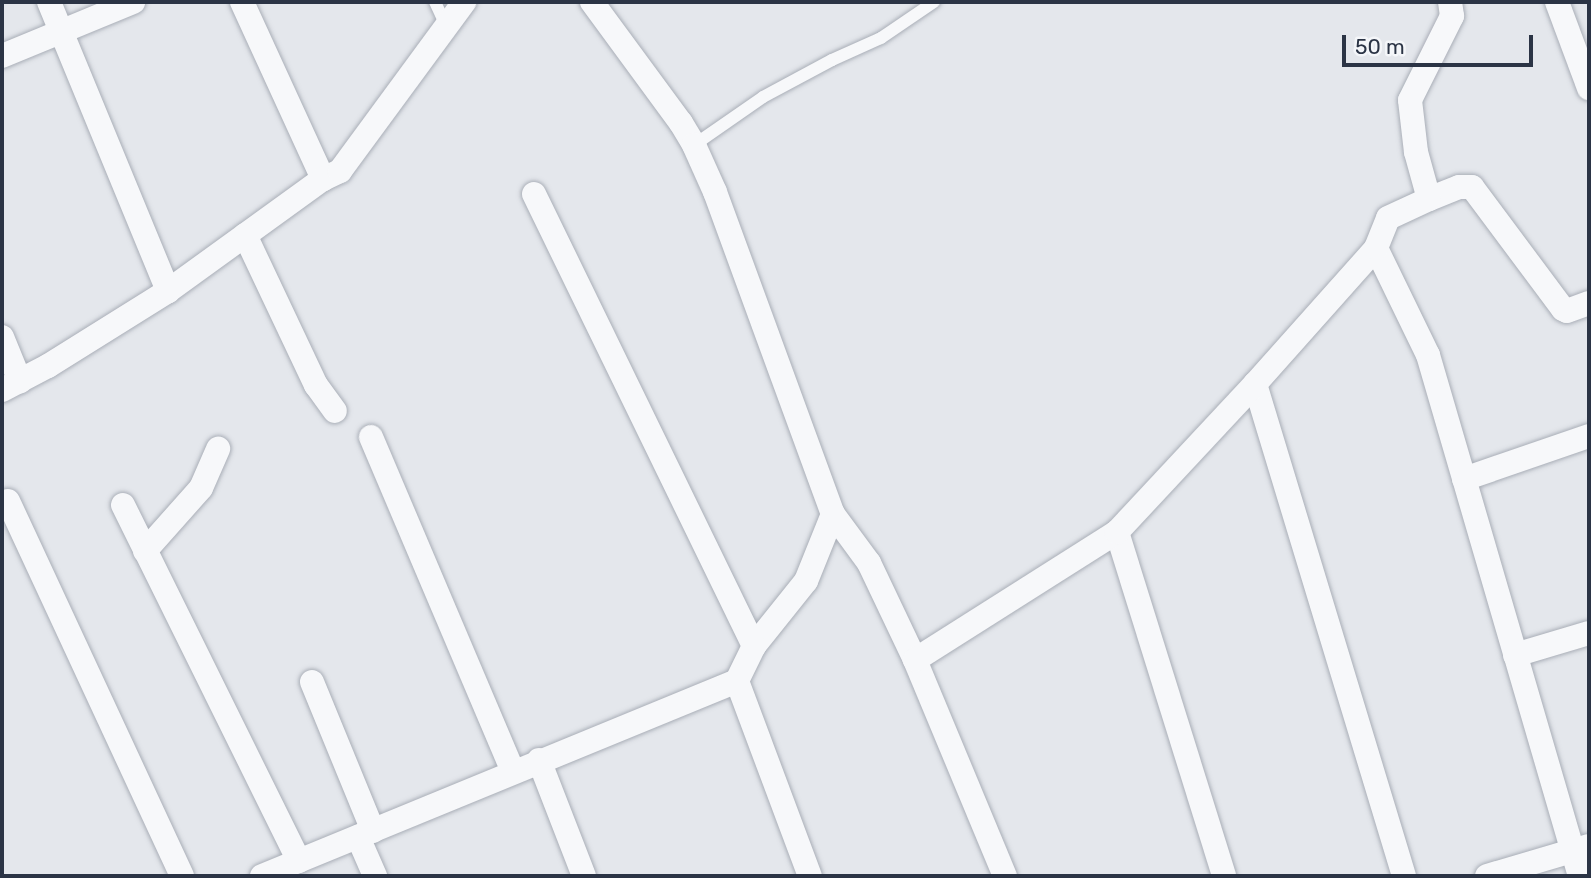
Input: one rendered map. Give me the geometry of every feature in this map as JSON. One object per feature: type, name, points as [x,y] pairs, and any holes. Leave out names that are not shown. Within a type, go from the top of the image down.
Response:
[{"type":"street","points":[[49,2],[168,291]]},
{"type":"street","points":[[2,56],[133,2]]},
{"type":"street","points":[[242,2],[323,179]]},
{"type":"street","points":[[2,337],[11,385],[168,291],[323,179],[340,171],[464,2]]},
{"type":"street","points":[[592,2],[681,123],[694,145],[715,192],[833,513],[869,563],[915,660],[1005,876]]},
{"type":"street","points":[[1429,199],[1416,152],[1410,100],[1451,16],[1450,2]]},
{"type":"street","points":[[1557,2],[1589,88]]},
{"type":"street","points":[[915,660],[1117,532],[1376,248],[1390,215],[1459,187],[1472,187],[1563,309],[1567,311],[1589,303]]},
{"type":"street","points":[[534,194],[754,646]]},
{"type":"street","points":[[245,235],[316,385],[335,411]]},
{"type":"street","points":[[1376,248],[1427,355],[1515,655],[1581,848],[1580,876]]},
{"type":"street","points":[[1255,383],[1404,876]]},
{"type":"street","points":[[1464,479],[1589,436]]},
{"type":"street","points":[[371,437],[513,771]]},
{"type":"street","points":[[145,551],[201,488],[218,449]]},
{"type":"street","points":[[8,501],[182,876]]},
{"type":"street","points":[[123,505],[299,861]]},
{"type":"street","points":[[262,876],[539,760],[737,681],[754,646],[806,581],[833,513]]},
{"type":"street","points":[[1117,532],[1224,876]]},
{"type":"street","points":[[1515,655],[1589,633]]},
{"type":"street","points":[[737,681],[810,876]]},
{"type":"street","points":[[312,682],[365,834],[375,876]]},
{"type":"street","points":[[539,760],[584,876]]},
{"type":"street","points":[[1487,876],[1581,848]]},
{"type":"lane","points":[[435,2],[446,26]]},
{"type":"lane","points":[[694,145],[763,97],[832,60],[881,38],[934,2]]}]
